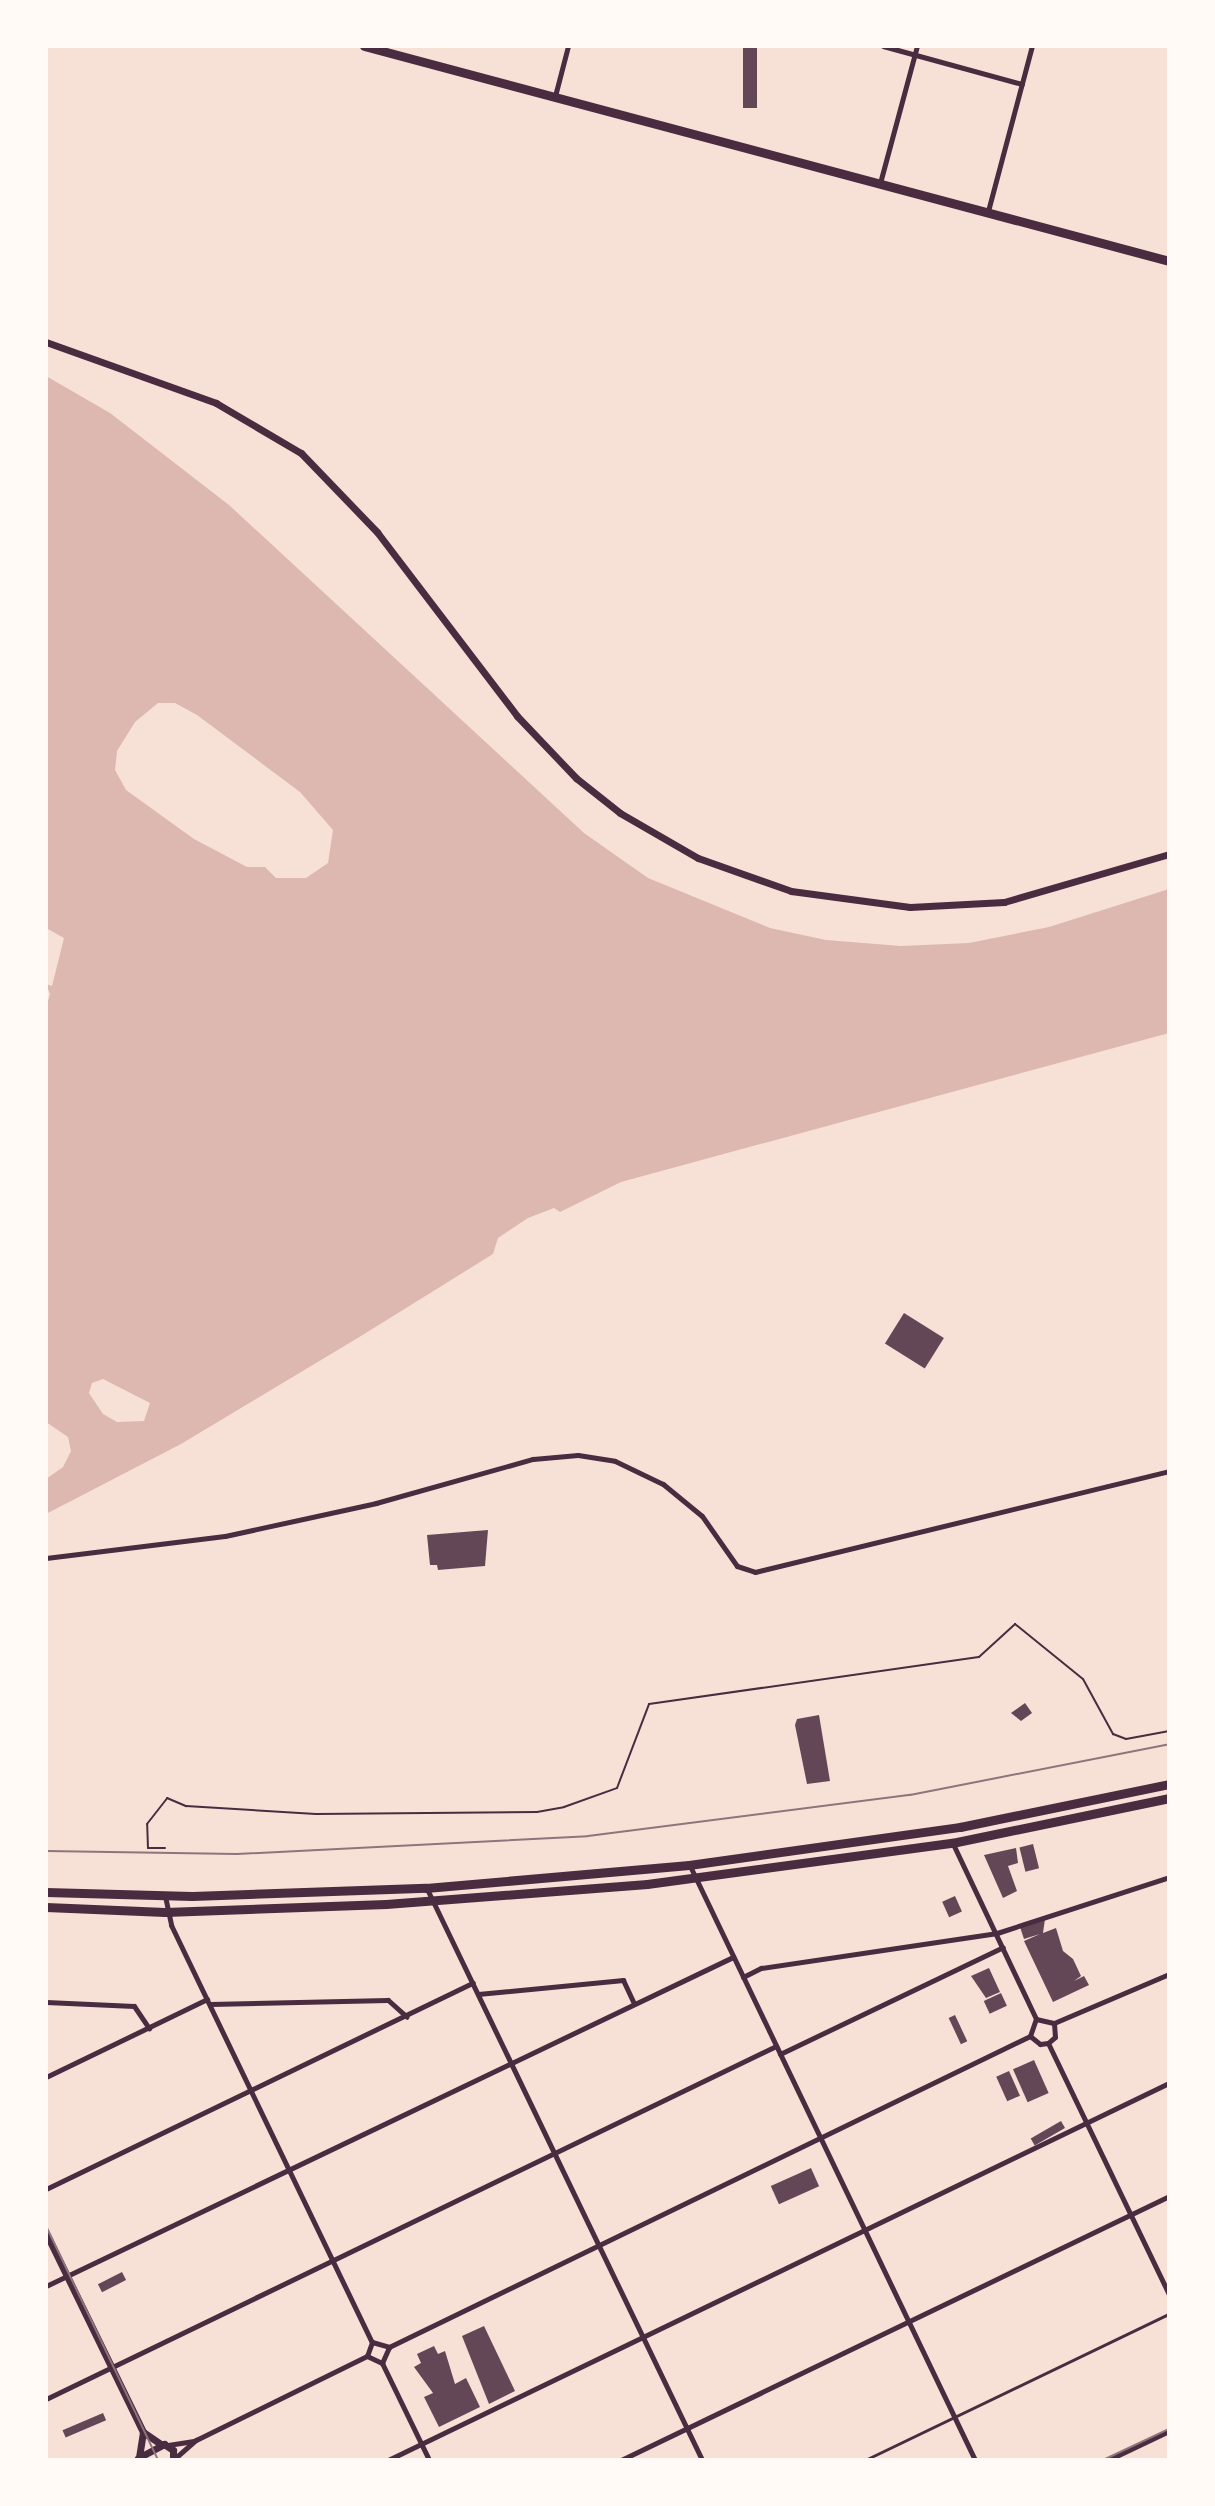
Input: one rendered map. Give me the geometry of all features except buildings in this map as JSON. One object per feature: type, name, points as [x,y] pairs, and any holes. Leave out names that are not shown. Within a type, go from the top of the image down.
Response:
[{"type":"main road","points":[[364,46],[1169,261]]},
{"type":"main road","points":[[46,1892],[165,1896],[426,1888],[689,1865],[960,1827],[1169,1784]]},
{"type":"main road","points":[[46,1907],[165,1912],[433,1902],[696,1879],[952,1843],[1169,1798]]},
{"type":"street","points":[[554,97],[568,46]]},
{"type":"street","points":[[883,46],[1022,84]]},
{"type":"street","points":[[880,183],[917,46]]},
{"type":"street","points":[[987,213],[1032,46]]},
{"type":"street","points":[[46,342],[216,403],[301,453],[370,523],[517,716],[576,778],[633,821],[698,858],[759,882],[824,899],[921,907],[1004,902],[1169,854]]},
{"type":"street","points":[[46,1558],[225,1536],[376,1503],[533,1459],[578,1455],[615,1461],[663,1484],[702,1516],[737,1566],[755,1572],[1169,1471]]},
{"type":"street","points":[[382,2363],[389,2347],[1030,2036],[1036,2019],[952,1843]]},
{"type":"street","points":[[689,1865],[975,2460]]},
{"type":"street","points":[[743,1977],[761,1968],[997,1933],[1169,1877]]},
{"type":"street","points":[[426,1888],[645,2336],[702,2460]]},
{"type":"street","points":[[46,2233],[143,2432],[164,2444],[173,2460],[196,2440],[367,2356],[372,2342],[165,1912],[165,1896]]},
{"type":"street","points":[[780,2054],[1003,1947]]},
{"type":"street","points":[[46,2286],[733,1957]]},
{"type":"street","points":[[1036,2019],[1054,2023],[1169,1974]]},
{"type":"street","points":[[478,1994],[623,1980],[634,2004]]},
{"type":"street","points":[[46,2189],[473,1983]]},
{"type":"street","points":[[46,2077],[208,2002],[388,2000],[407,2017]]},
{"type":"street","points":[[46,2002],[134,2006],[149,2028]]},
{"type":"street","points":[[1030,2036],[1040,2044],[1048,2043],[1056,2032],[1054,2023]]},
{"type":"street","points":[[1048,2043],[1169,2294]]},
{"type":"street","points":[[46,2399],[776,2046]]},
{"type":"street","points":[[388,2460],[1169,2083]]},
{"type":"street","points":[[621,2460],[1169,2196]]},
{"type":"street","points":[[372,2342],[389,2347]]},
{"type":"street","points":[[367,2356],[382,2363],[429,2460]]},
{"type":"street","points":[[1108,2460],[1169,2431]]},
{"type":"street","points":[[137,2459],[143,2432]]},
{"type":"street","points":[[137,2459],[164,2444],[196,2440]]},
{"type":"lane","points":[[865,2460],[1169,2314]]},
{"type":"path","points":[[165,1848],[148,1848],[147,1824],[167,1798],[186,1806],[316,1814],[552,1809],[617,1788],[649,1704],[979,1657],[1015,1624],[1083,1679],[1113,1734],[1126,1739],[1169,1731]]},
{"type":"shaded area","points":[[46,376],[110,413],[229,505],[584,833],[648,878],[770,928],[826,940],[901,946],[969,943],[1049,927],[1169,889],[1169,1033],[621,1182],[560,1212],[554,1208],[528,1218],[498,1238],[493,1254],[361,1336],[181,1444],[46,1514],[46,1479],[63,1467],[71,1451],[68,1437],[46,1422],[46,1008],[50,994],[46,984],[52,986],[64,938],[46,928]],"holes":[[[158,703],[175,703],[197,715],[300,792],[333,830],[328,863],[306,878],[276,878],[265,867],[247,867],[194,839],[126,790],[115,770],[117,751],[135,722]],[[103,1379],[150,1403],[144,1421],[117,1422],[103,1414],[89,1393],[92,1383]]]},
{"type":"tram line","points":[[46,1851],[237,1854],[588,1836],[910,1795],[1169,1744]]},
{"type":"tram line","points":[[46,2226],[158,2460]]},
{"type":"tram line","points":[[1103,2460],[1169,2429]]}]
